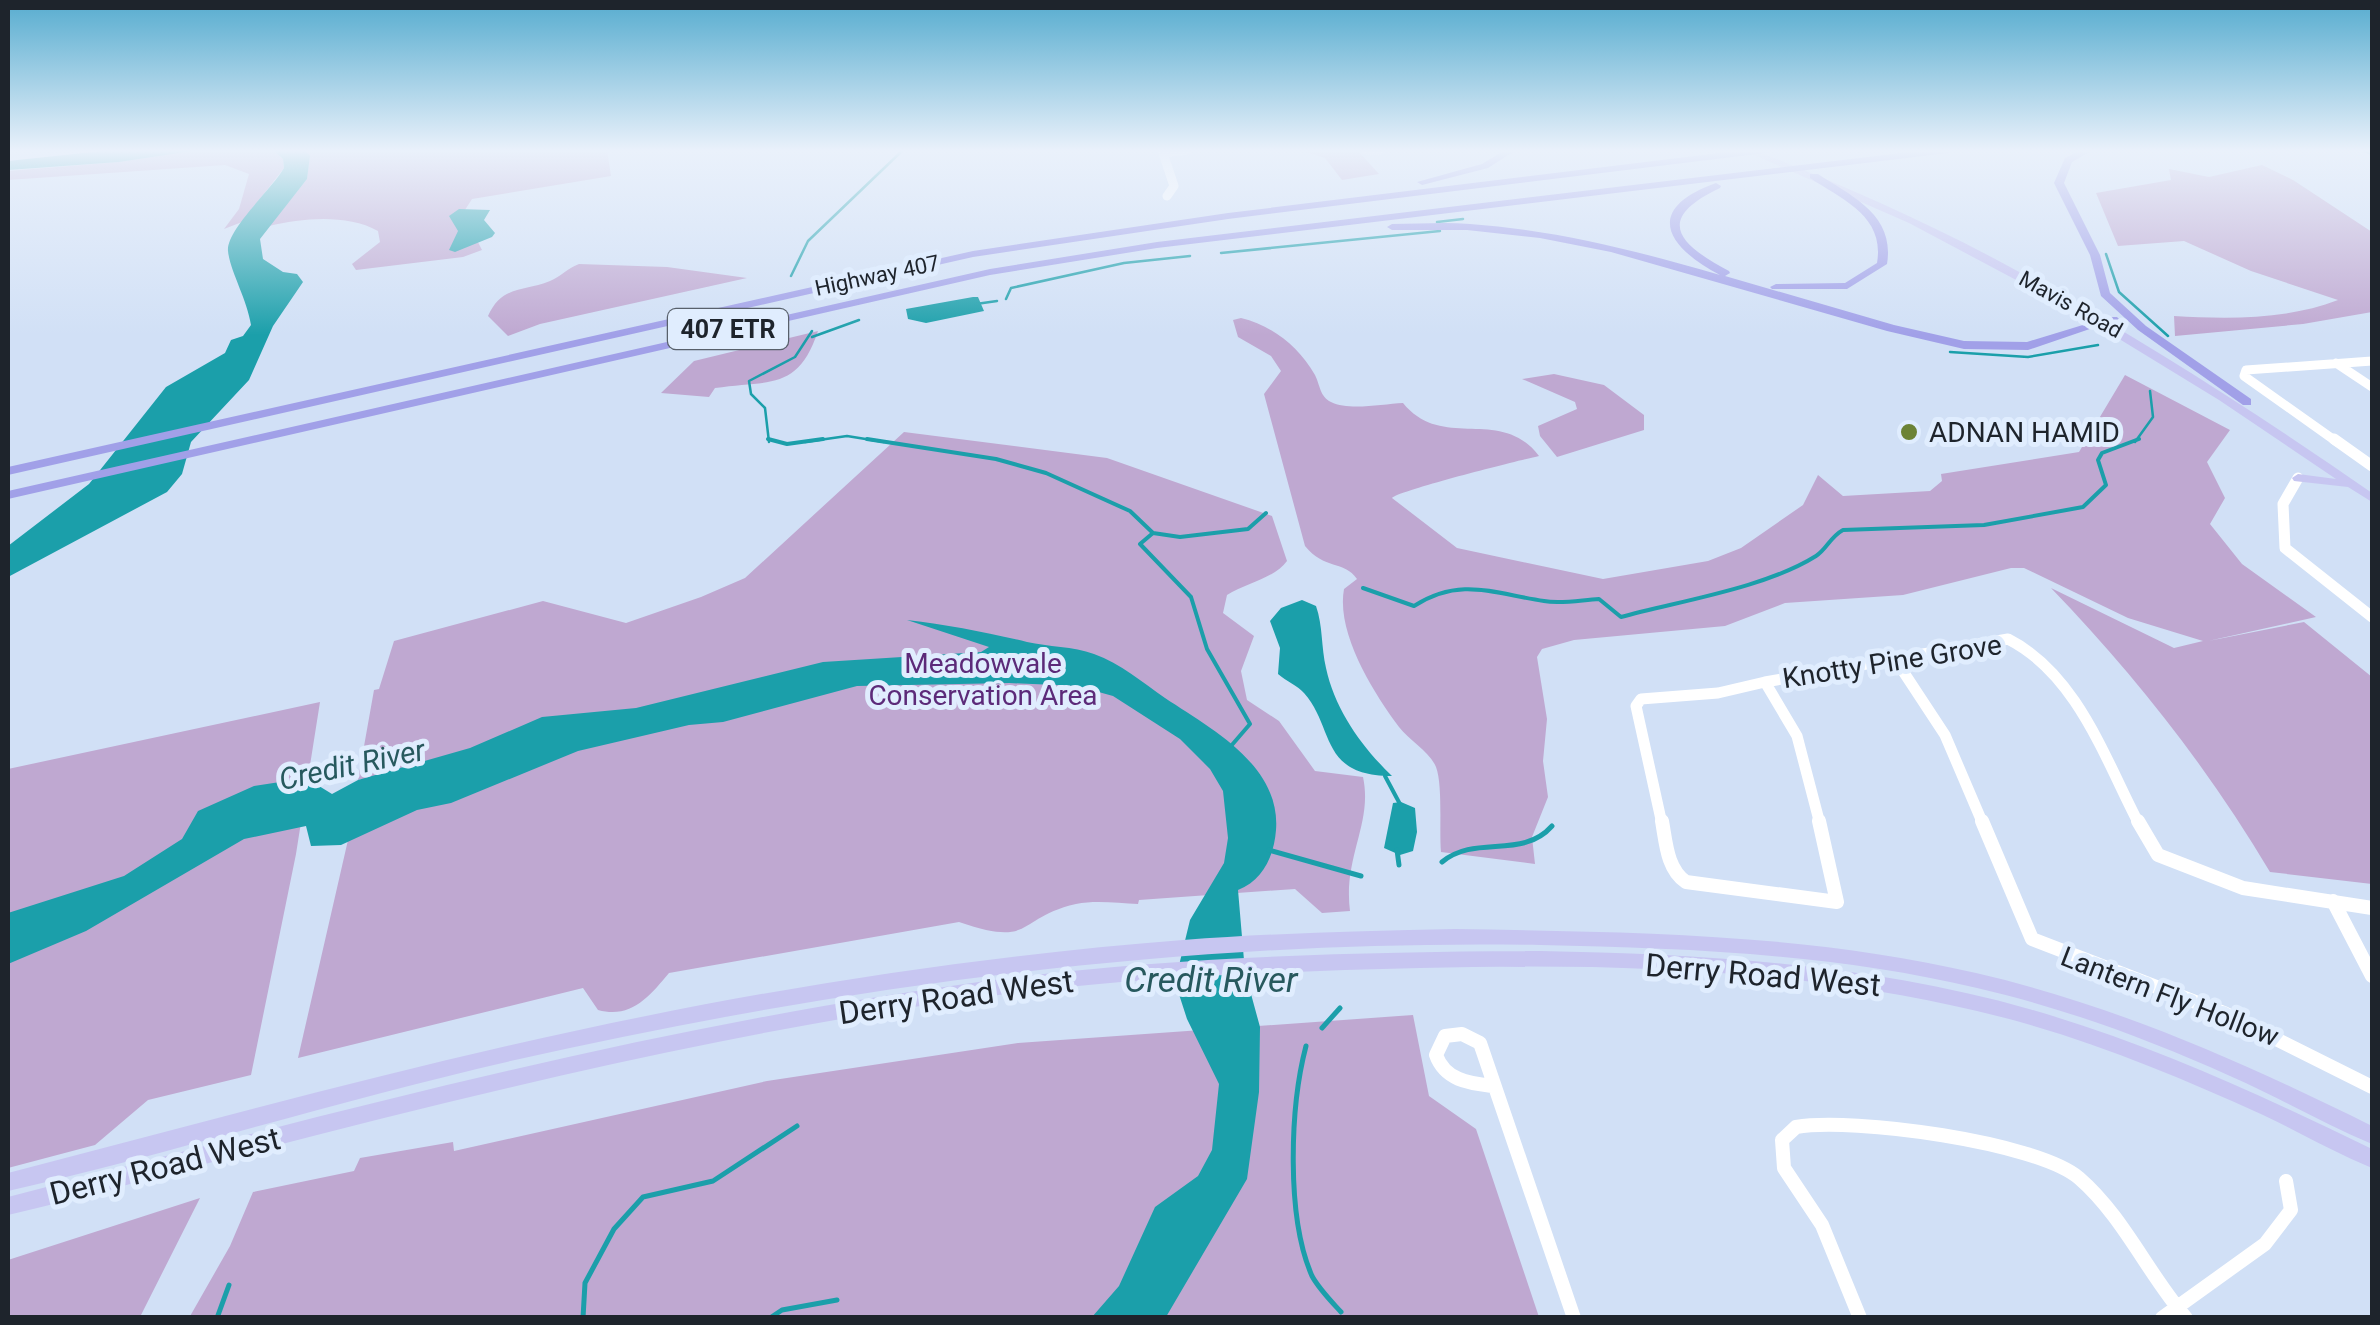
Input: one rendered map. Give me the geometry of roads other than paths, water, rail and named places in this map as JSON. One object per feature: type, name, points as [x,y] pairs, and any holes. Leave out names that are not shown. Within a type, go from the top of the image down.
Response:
[{"type":"highway","points":[[1228,216],[1252,212]]},
{"type":"highway","name":"Highway 407","points":[[8,471],[974,254],[1261,212]]},
{"type":"highway","name":"Highway 407","points":[[13,494],[954,279],[1234,235],[1433,212]]},
{"type":"highway","points":[[1676,212],[1676,236],[1712,267],[1753,282],[1825,290],[1863,280],[1882,264],[1884,235],[1864,212]]},
{"type":"highway","points":[[2073,212],[2095,254],[2104,294],[2142,328],[2250,408]]},
{"type":"highway","points":[[1234,235],[1447,225],[1536,231],[1573,237],[1964,345],[2028,346],[2109,321]]},
{"type":"main road","name":"Mavis Road","points":[[1900,212],[2000,257],[2109,321],[2250,408],[2368,492]]},
{"type":"main road","points":[[2298,478],[2336,480],[2368,492]]},
{"type":"main road","name":"Derry Road West","points":[[8,1182],[514,1052],[694,1015],[960,971],[1115,955],[1301,941],[1491,935],[1751,946],[1878,962],[2055,1001],[2280,1088],[2372,1134]]},
{"type":"main road","name":"Derry Road West","points":[[8,1206],[496,1082],[703,1036],[959,993],[1106,976],[1307,963],[1496,957],[1747,967],[1870,982],[1977,1003],[2143,1055],[2276,1112],[2372,1159]]},
{"type":"street","points":[[2372,361],[2272,365],[2246,370],[2244,376],[2372,466]]},
{"type":"street","points":[[2336,363],[2372,387]]},
{"type":"street","points":[[2298,478],[2283,504],[2285,548],[2372,617]]},
{"type":"street","points":[[2357,606],[2372,601]]},
{"type":"street","name":"Knotty Pine Grove","points":[[1764,682],[1797,736],[1840,889],[1837,902],[1694,884],[1676,875],[1671,862],[1636,706],[1641,699],[1696,696],[1764,682],[2004,640],[2022,644],[2036,654],[2088,726],[2158,855],[2243,888],[2372,908]]},
{"type":"street","name":"Lantern Fly Hollow","points":[[1894,659],[1945,735],[2032,939],[2224,1013],[2372,1087]]},
{"type":"street","points":[[2333,900],[2372,976]]},
{"type":"street","points":[[1492,1086],[1574,1318]]},
{"type":"street","points":[[1860,1318],[1818,1218],[1780,1156],[1780,1144],[1787,1132],[1799,1126],[1871,1128],[2014,1150],[2058,1163],[2083,1182],[2174,1314],[2265,1244],[2291,1210],[2286,1181]]},
{"type":"water","points":[[250,212],[281,212],[260,239],[263,259],[283,272],[297,274],[303,282],[273,326],[249,380],[191,442],[182,474],[167,492],[8,577],[8,546],[89,484],[166,387],[225,353],[231,340],[243,336],[251,325],[228,251]]},
{"type":"water","points":[[455,212],[489,212],[484,220],[495,233],[455,252],[449,250],[458,231],[449,216]]},
{"type":"water","points":[[978,297],[984,311],[926,323],[908,319],[906,309]]},
{"type":"water","points":[[1302,600],[1316,606],[1330,684],[1343,713],[1370,753],[1392,776],[1369,774],[1340,759],[1304,693],[1278,674],[1280,648],[1270,621],[1281,608]]},
{"type":"water","name":"Credit River","points":[[907,620],[1078,649],[1104,658],[1239,751],[1267,786],[1275,807],[1276,830],[1266,866],[1238,890],[1245,972],[1260,1027],[1259,1092],[1247,1179],[1166,1317],[1092,1317],[1119,1286],[1155,1207],[1198,1176],[1212,1150],[1219,1084],[1187,1019],[1175,982],[1190,920],[1224,863],[1228,838],[1223,791],[1210,769],[1180,739],[1113,696],[1077,686],[1009,683],[857,686],[723,722],[689,725],[578,751],[451,803],[417,810],[341,845],[311,846],[306,826],[244,839],[86,931],[8,964],[8,913],[124,876],[182,839],[198,811],[254,786],[306,778],[332,794],[358,780],[470,748],[542,717],[636,708],[823,662],[981,652],[989,647]]},
{"type":"water","points":[[1393,803],[1415,808],[1417,832],[1413,851],[1400,855],[1384,848]]},
{"type":"waterway","points":[[791,276],[808,241],[838,212]]},
{"type":"waterway","points":[[1437,222],[1463,219]]},
{"type":"waterway","points":[[1221,253],[1440,231]]},
{"type":"waterway","points":[[2106,254],[2119,292],[2168,336]]},
{"type":"waterway","points":[[1006,299],[1011,288],[1124,263],[1190,256]]},
{"type":"waterway","points":[[976,304],[997,301]]},
{"type":"waterway","points":[[812,337],[859,320]]},
{"type":"waterway","points":[[769,439],[765,408],[751,394],[749,381],[795,357],[812,331]]},
{"type":"waterway","points":[[1950,352],[2028,357],[2098,345]]},
{"type":"waterway","points":[[2136,440],[2153,417],[2150,391]]},
{"type":"waterway","points":[[805,442],[847,436],[884,442]]},
{"type":"waterway","points":[[769,439],[787,444],[823,439]]},
{"type":"waterway","points":[[867,439],[996,459],[1046,473],[1130,511],[1153,533]]},
{"type":"waterway","points":[[1363,588],[1414,606],[1463,589],[1551,602],[1599,599],[1621,617],[1772,577],[1816,556],[1843,530],[1984,525],[2083,507],[2106,485],[2098,460],[2102,453],[2136,440]]},
{"type":"waterway","points":[[1153,533],[1180,537],[1248,529],[1266,513]]},
{"type":"waterway","points":[[1153,533],[1140,544],[1191,597],[1207,649],[1250,724],[1231,746]]},
{"type":"waterway","points":[[1385,776],[1401,806]]},
{"type":"waterway","points":[[1442,862],[1469,849],[1527,842],[1552,826]]},
{"type":"waterway","points":[[1269,850],[1361,876]]},
{"type":"waterway","points":[[1397,850],[1399,865]]},
{"type":"waterway","points":[[1322,1028],[1340,1008]]},
{"type":"waterway","points":[[1306,1046],[1294,1130],[1298,1224],[1312,1276],[1341,1312]]},
{"type":"waterway","points":[[583,1318],[585,1283],[614,1229],[643,1197],[713,1181],[797,1126]]},
{"type":"waterway","points":[[217,1318],[229,1285]]},
{"type":"waterway","points":[[770,1318],[782,1310],[837,1300]]},
{"type":"place","name":"ADNAN HAMID","points":[[1909,432]]},
{"type":"park label","name":"Meadowvale Conservation Area","points":[[983,679]]}]
